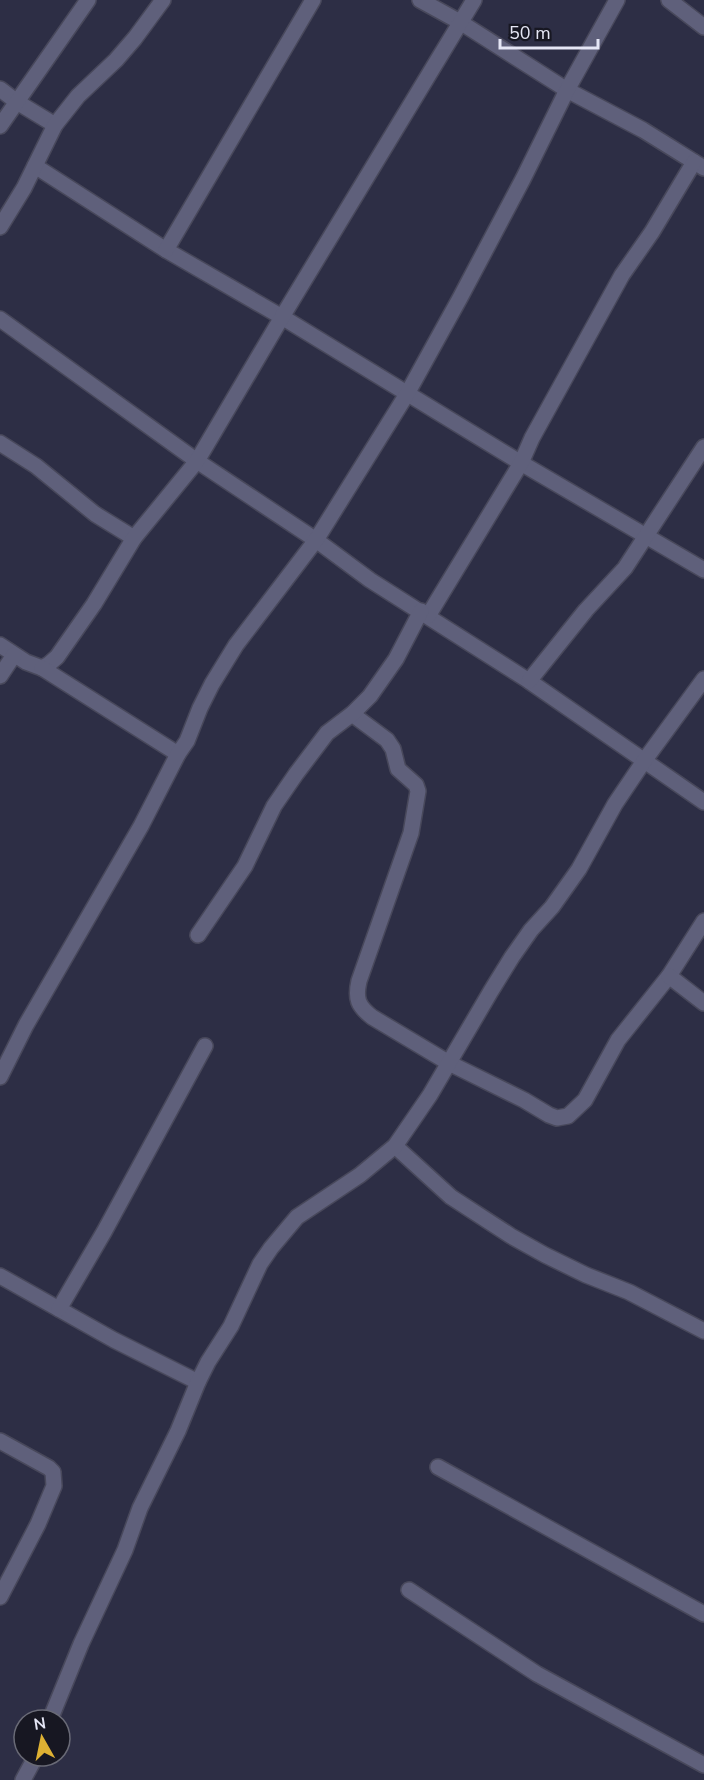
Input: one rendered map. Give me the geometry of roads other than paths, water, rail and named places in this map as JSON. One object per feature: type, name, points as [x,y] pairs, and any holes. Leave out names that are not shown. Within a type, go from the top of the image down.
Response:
[{"type":"street","points":[[0,126],[88,0]]},
{"type":"street","points":[[0,227],[24,188],[55,125],[78,96],[116,60],[163,0]]},
{"type":"street","points":[[166,250],[313,0]]},
{"type":"street","points":[[198,934],[245,866],[274,806],[296,774],[327,733],[352,714],[370,696],[389,669],[521,463],[532,438],[612,292],[699,165],[643,130],[567,90],[460,22],[420,0]]},
{"type":"street","points":[[42,668],[57,657],[134,538],[197,461],[474,0]]},
{"type":"street","points":[[0,1077],[26,1025],[141,826],[192,731],[212,684],[236,645],[316,540],[407,394],[617,0]]},
{"type":"street","points":[[669,0],[704,27]]},
{"type":"street","points":[[0,89],[55,125]]},
{"type":"street","points":[[35,166],[166,250],[704,570]]},
{"type":"street","points":[[0,319],[197,461],[316,540],[370,580],[529,681],[704,802]]},
{"type":"street","points":[[0,443],[36,466],[95,514],[134,538]]},
{"type":"street","points":[[529,681],[586,610],[625,568],[704,447]]},
{"type":"street","points":[[0,645],[14,655],[42,668],[178,754]]},
{"type":"street","points":[[0,676],[14,655]]},
{"type":"street","points":[[55,1708],[81,1644],[125,1550],[140,1508],[178,1431],[198,1382],[231,1326],[260,1264],[297,1217],[360,1175],[395,1146],[430,1095],[491,991],[531,930],[552,907],[579,869],[615,804],[704,679]]},
{"type":"street","points":[[352,714],[387,740],[393,749],[398,769],[416,785],[418,790],[411,833],[359,981],[356,994],[358,1003],[372,1017],[449,1063],[557,1119],[568,1116],[585,1100],[618,1040],[669,976],[704,921]]},
{"type":"street","points":[[669,976],[704,1003]]},
{"type":"street","points":[[59,1309],[110,1221],[205,1046]]},
{"type":"street","points":[[395,1146],[451,1197],[512,1236],[545,1255],[629,1292],[704,1331]]},
{"type":"street","points":[[0,1276],[140,1353],[198,1382]]},
{"type":"street","points":[[0,1441],[49,1468],[55,1478],[54,1486],[38,1524],[0,1597]]},
{"type":"street","points":[[438,1467],[704,1614]]},
{"type":"street","points":[[409,1590],[537,1674],[704,1765]]}]
